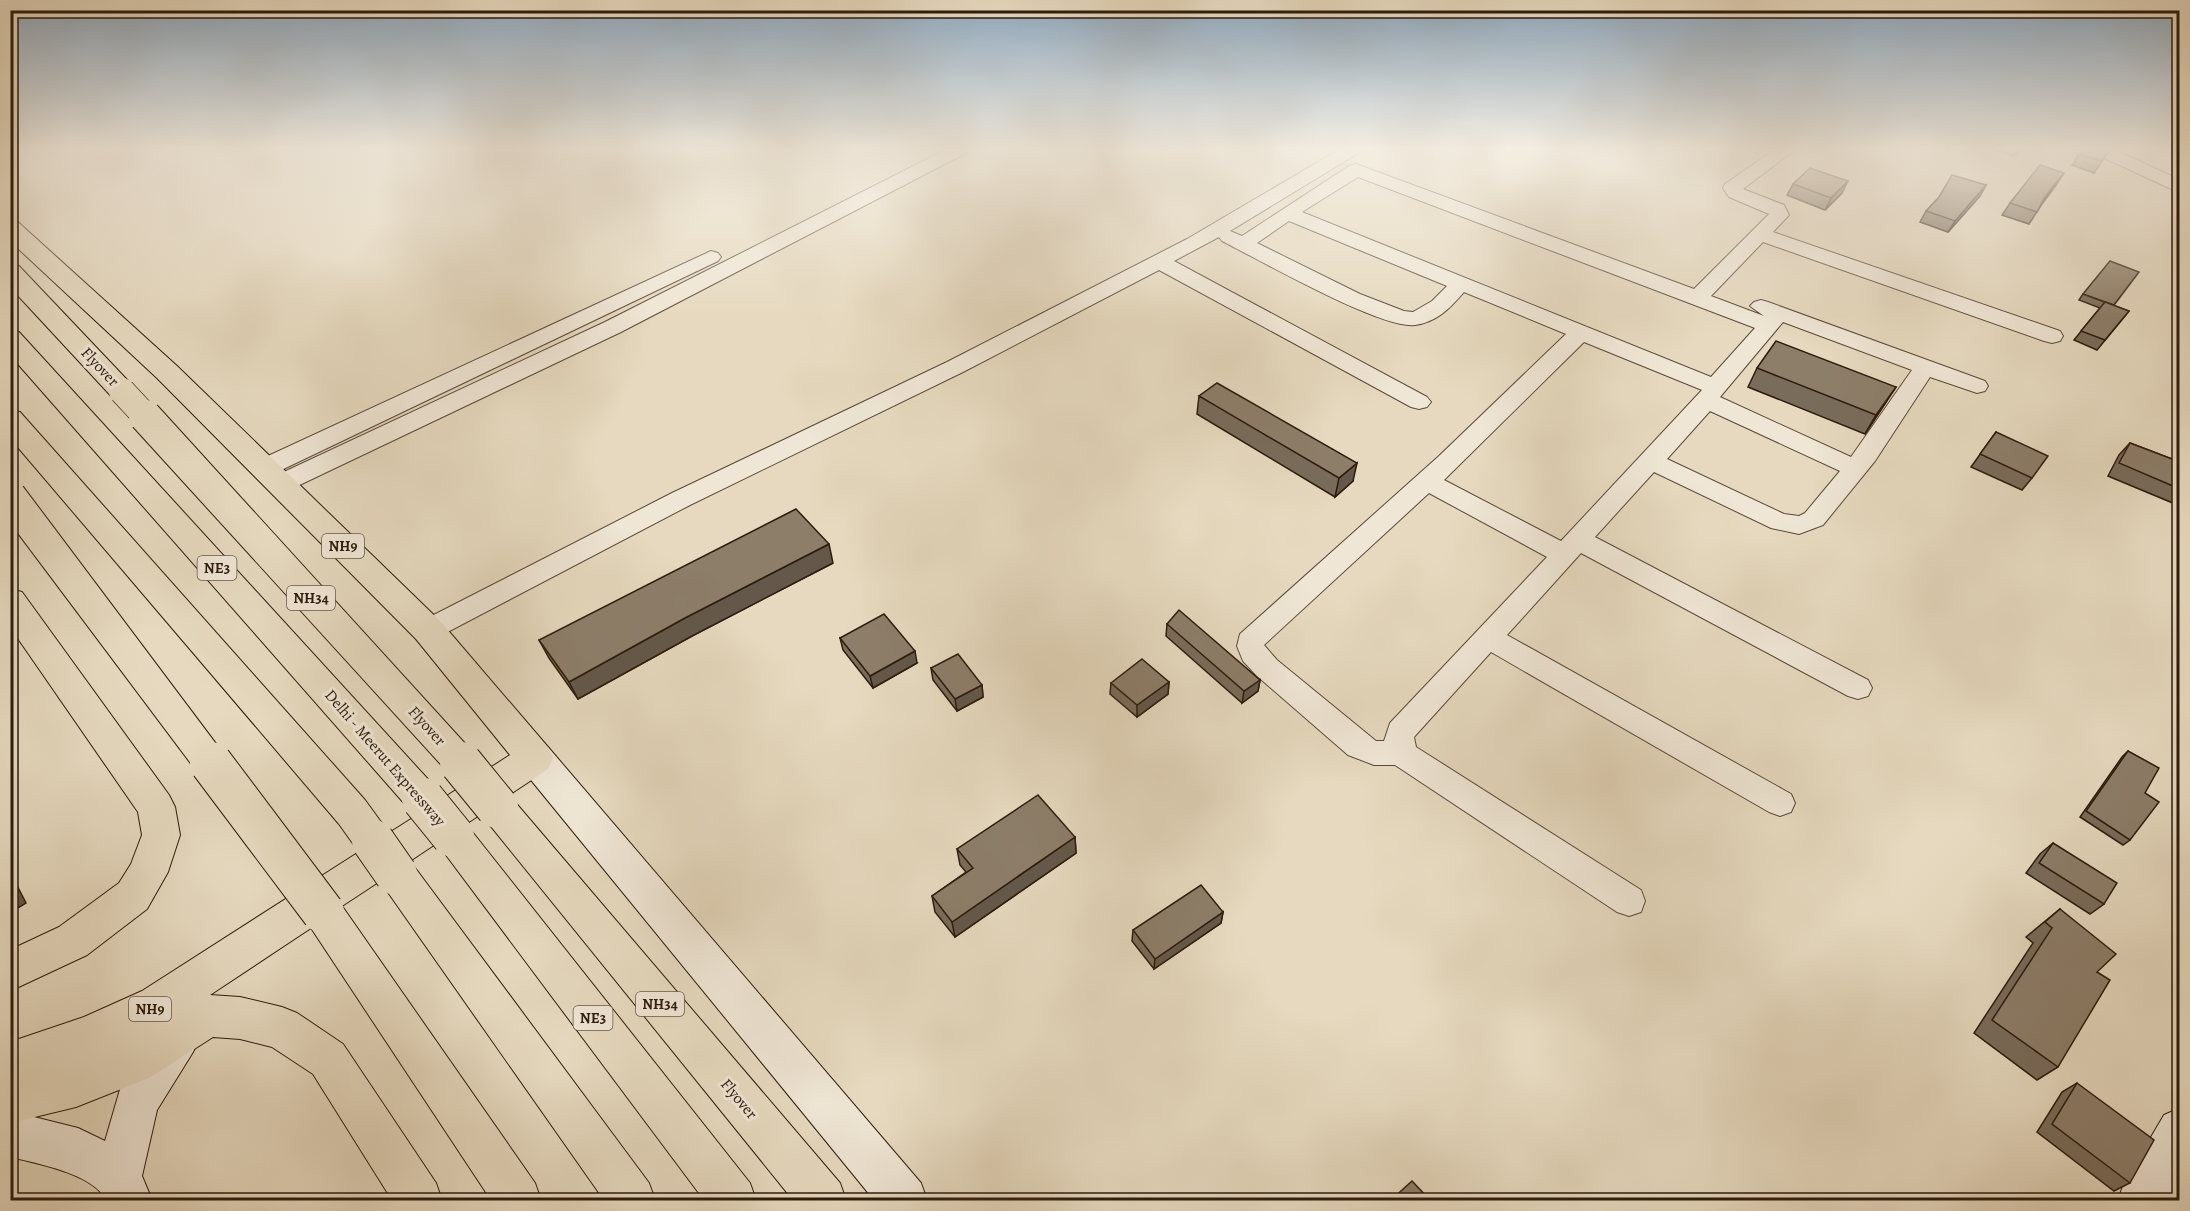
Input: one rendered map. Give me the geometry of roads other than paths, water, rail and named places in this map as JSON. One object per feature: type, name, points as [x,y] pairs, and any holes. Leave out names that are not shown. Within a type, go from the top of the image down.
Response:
[{"type":"highway","name":"NH9","points":[[10,228],[167,372],[428,630],[535,758],[157,1006],[97,1035],[10,1064]]},
{"type":"highway","name":"Flyover","points":[[10,271],[468,771],[823,1200]]},
{"type":"highway","name":"Delhi - Meerut Expressway","points":[[10,338],[423,799],[733,1200]]},
{"type":"highway","points":[[10,419],[352,812],[632,1200]]},
{"type":"highway","points":[[10,496],[323,912],[518,1200]]},
{"type":"highway","points":[[10,601],[156,807],[161,836],[148,872],[133,896],[73,941],[10,971]]},
{"type":"highway","points":[[194,1025],[240,1018],[282,1028],[328,1059],[419,1200]]},
{"type":"highway","name":"NH9","points":[[10,1101],[76,1085],[134,1063],[194,1025]]},
{"type":"street","points":[[272,476],[513,350],[821,205]]},
{"type":"street","points":[[272,476],[530,366],[613,327],[852,205]]},
{"type":"street","points":[[428,630],[681,499],[955,367],[1216,231],[1260,205]]},
{"type":"street","points":[[1243,244],[1301,205]]},
{"type":"street","points":[[1443,205],[1703,292],[1773,319],[1925,367],[1977,386]]},
{"type":"street","points":[[1703,292],[1779,215],[1779,212],[1766,205]]},
{"type":"street","points":[[1287,213],[1580,333],[1711,393],[1855,468]]},
{"type":"street","points":[[1216,231],[1383,312],[1412,319],[1433,312],[1460,284]]},
{"type":"street","points":[[1761,235],[2052,336]]},
{"type":"street","points":[[1158,261],[1419,402]]},
{"type":"street","points":[[1629,901],[1426,771],[1400,751],[1398,743],[1400,732],[1651,461],[1773,319]]},
{"type":"street","points":[[1400,751],[1382,756],[1370,753],[1359,746],[1267,668],[1255,656],[1250,642],[1426,482],[1580,333]]},
{"type":"street","points":[[513,350],[530,366]]},
{"type":"street","points":[[1651,461],[1774,520],[1791,525],[1804,525],[1814,519],[1855,468],[1925,367]]},
{"type":"street","points":[[1426,482],[1572,547],[1858,688]]},
{"type":"street","points":[[1488,637],[1780,803]]},
{"type":"street","points":[[535,758],[904,1200]]},
{"type":"street","points":[[124,1189],[137,1102],[194,1025]]},
{"type":"street","points":[[2141,1200],[2180,1131]]},
{"type":"street","points":[[10,1134],[78,1151],[124,1189]]}]
